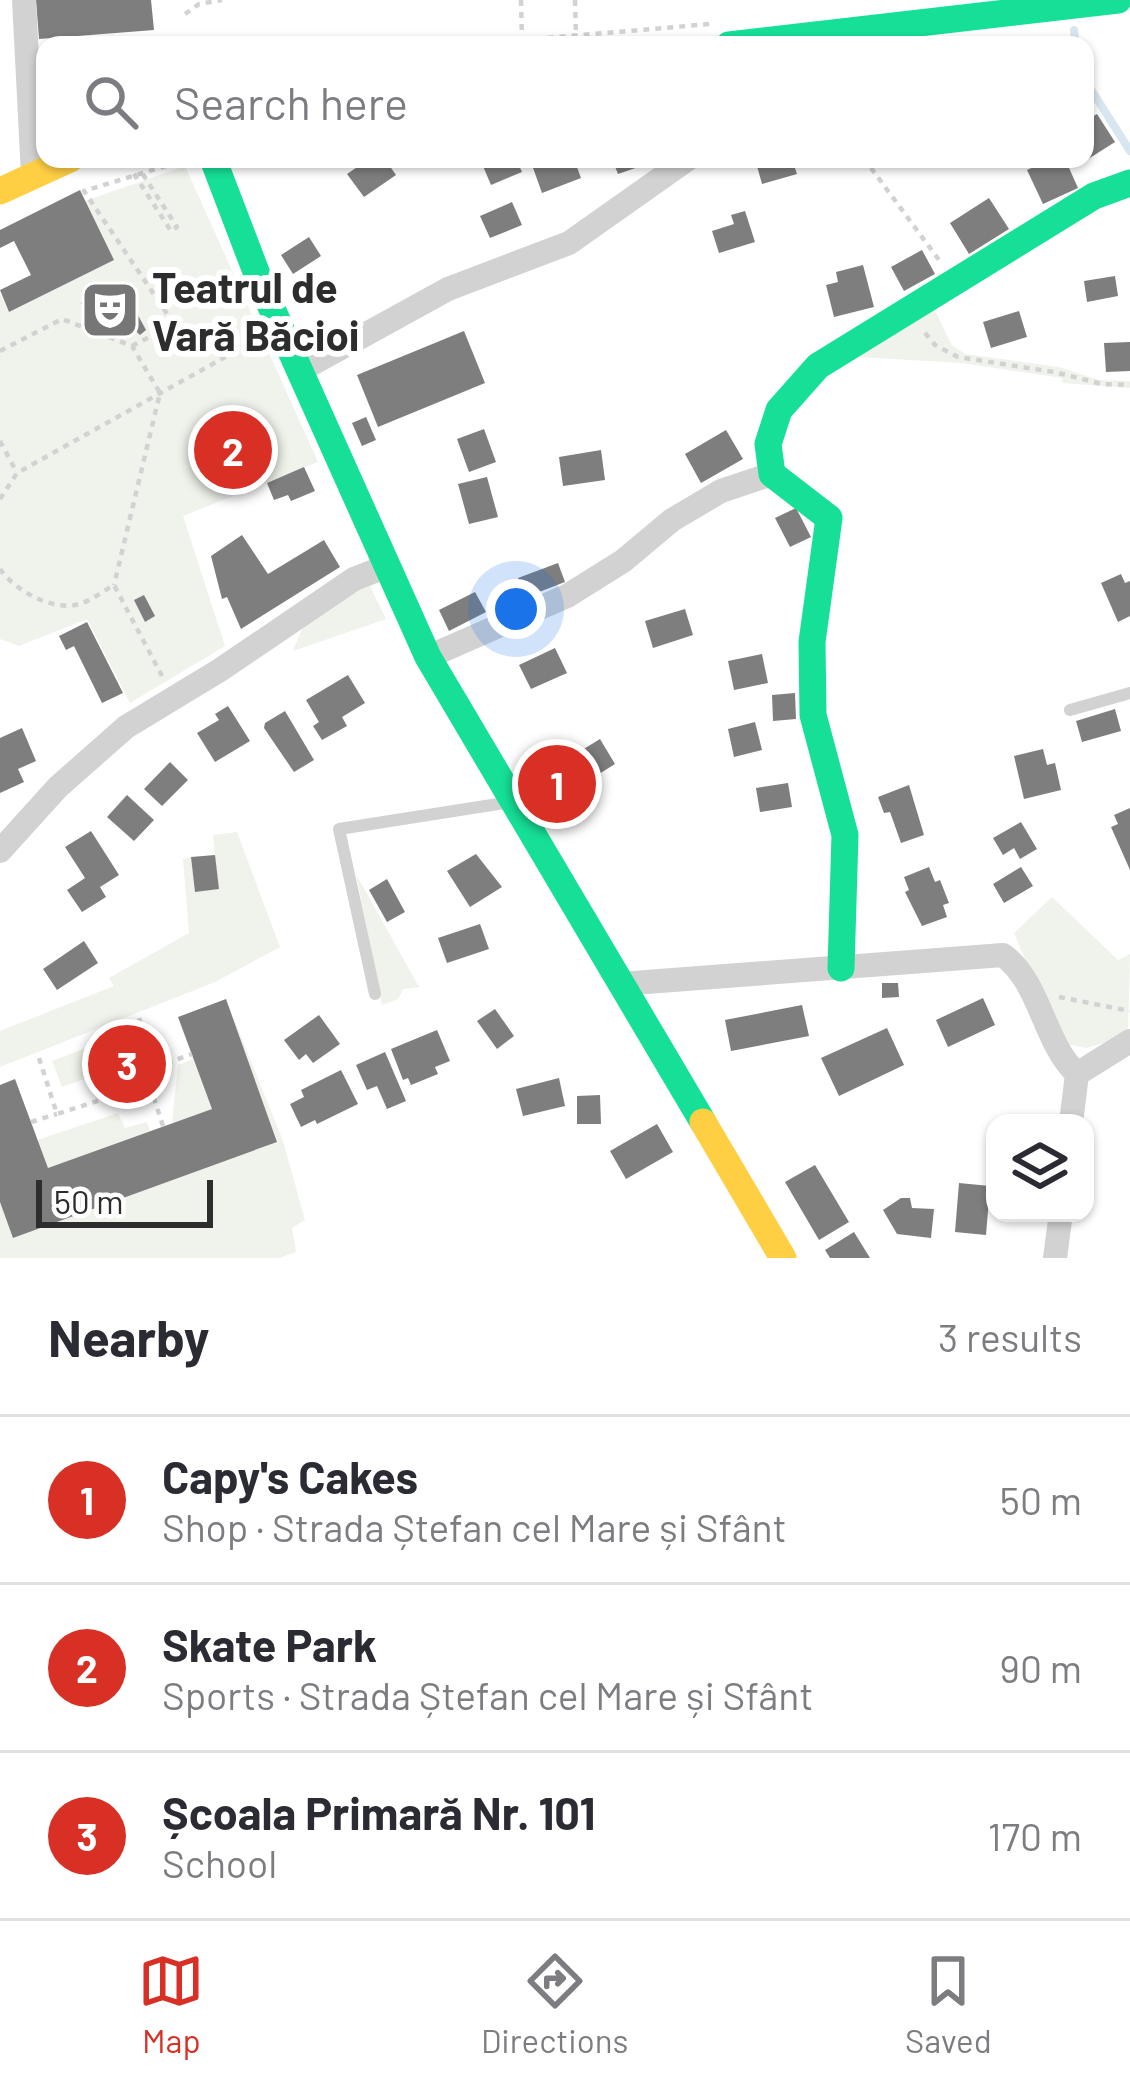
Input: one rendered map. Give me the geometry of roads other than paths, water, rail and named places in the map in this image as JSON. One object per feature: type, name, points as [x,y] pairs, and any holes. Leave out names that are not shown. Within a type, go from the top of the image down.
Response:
[{"type":"main road","points":[[810,36],[1118,0]]},
{"type":"main road","points":[[0,190],[49,168]]},
{"type":"main road","points":[[204,168],[428,657],[784,1258]]},
{"type":"main road","points":[[842,968],[845,835],[813,715],[812,642],[829,518],[772,474],[768,444],[778,410],[818,366],[1094,196],[1130,183]]},
{"type":"street","points":[[24,0],[33,175]]},
{"type":"street","points":[[299,371],[448,289],[568,243],[675,168]]},
{"type":"street","points":[[428,657],[567,596],[704,501],[772,474]]},
{"type":"street","points":[[0,851],[58,787],[109,742],[354,579],[385,567]]},
{"type":"street","points":[[620,984],[1003,956],[1014,963],[1063,1060],[1077,1074]]},
{"type":"street","points":[[1077,1074],[1130,1041]]},
{"type":"street","points":[[1072,1114],[1077,1074]]},
{"type":"street","points":[[1055,1258],[1059,1222]]},
{"type":"lane","points":[[1070,710],[1130,693]]},
{"type":"lane","points":[[375,994],[339,829],[512,802]]},
{"type":"waterway","points":[[1074,30],[1075,36]]},
{"type":"waterway","points":[[1094,94],[1130,151]]},
{"type":"place","name":"Teatrul de Vară Băcioi","points":[[110,310]]},
{"type":"place","name":"Skate Park","points":[[233,450]]},
{"type":"place","name":"Capy's Cakes","points":[[557,784]]},
{"type":"place","name":"Școala Primară Nr. 101","points":[[127,1064]]}]
